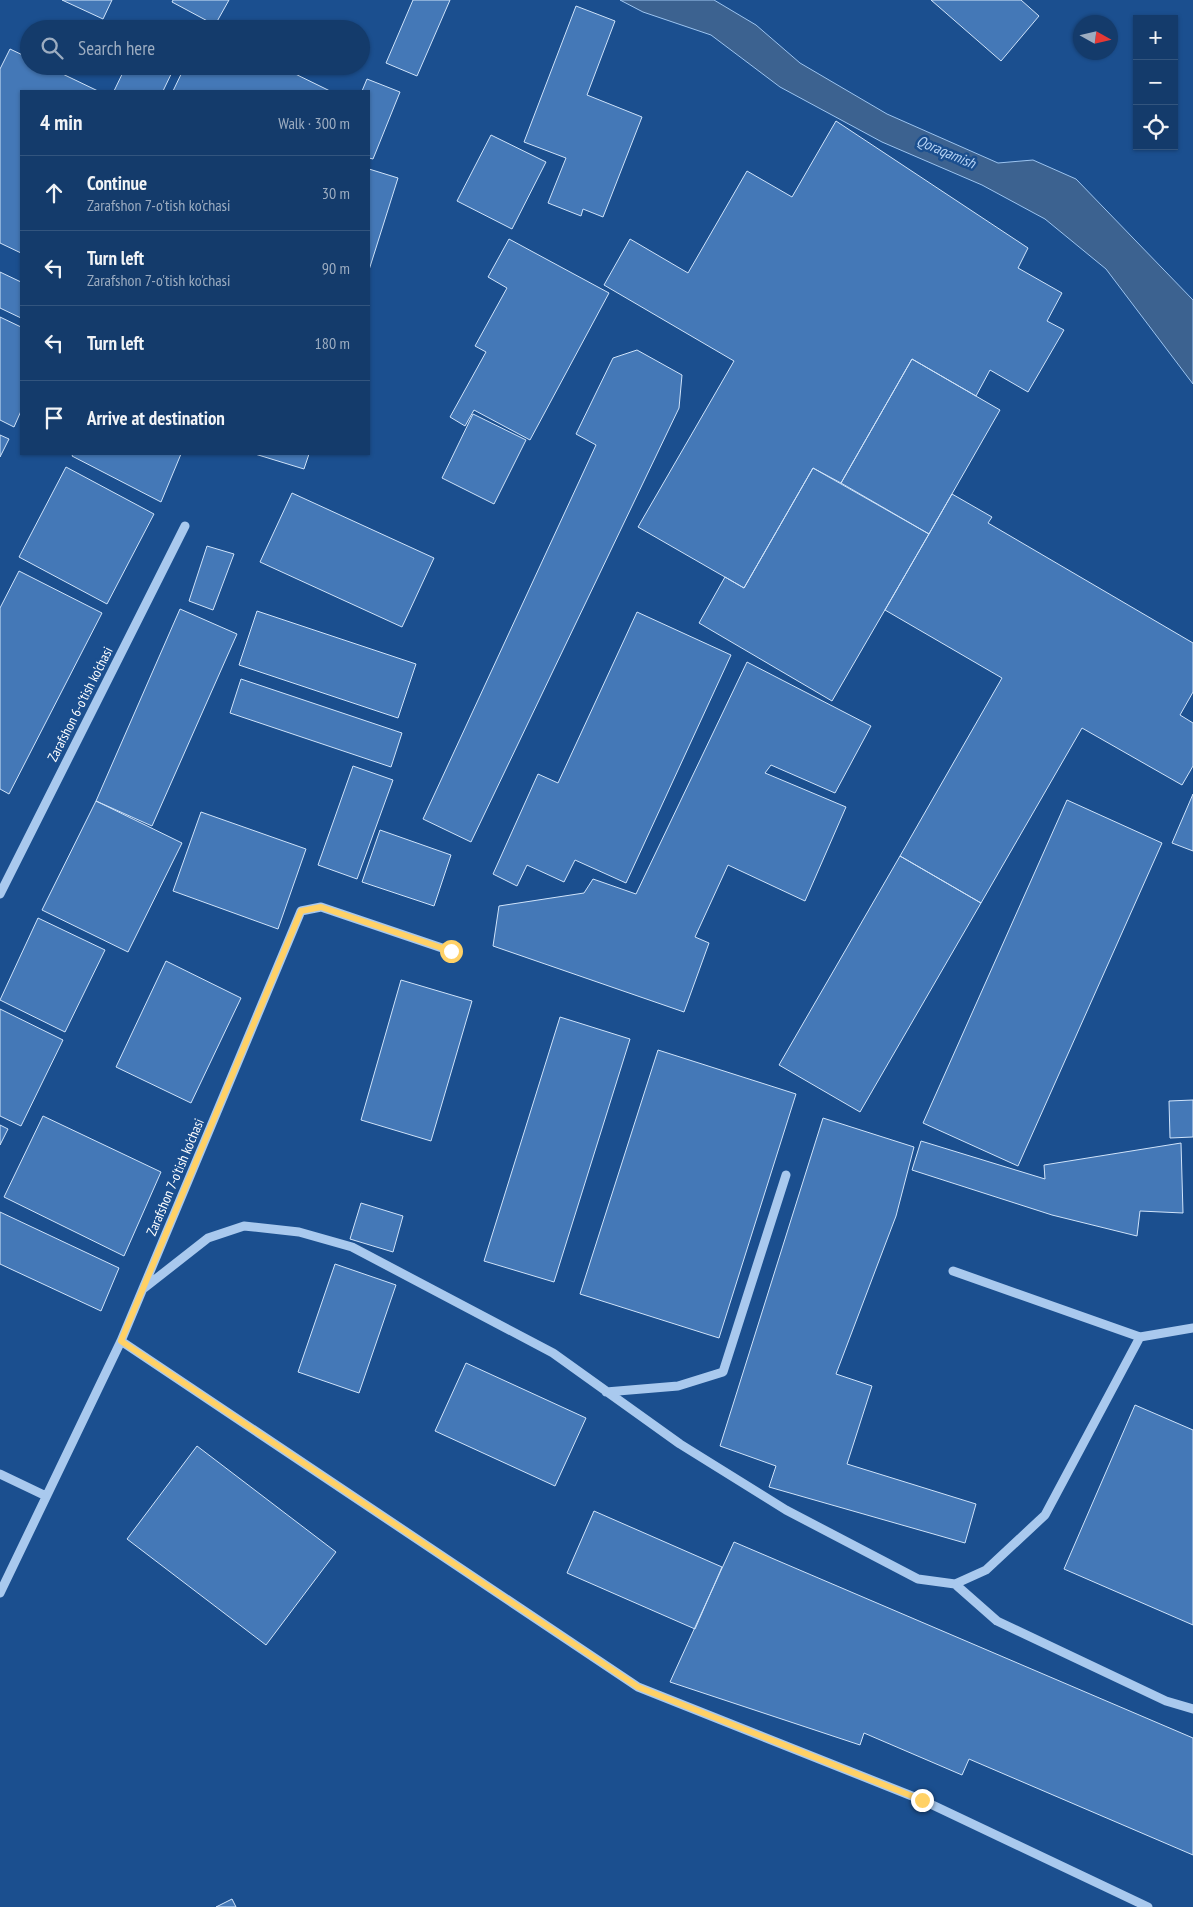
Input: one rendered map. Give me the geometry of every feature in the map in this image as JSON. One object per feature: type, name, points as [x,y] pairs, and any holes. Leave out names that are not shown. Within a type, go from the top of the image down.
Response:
[{"type":"street","name":"Zarafshon 6-o'tish ko'chasi","points":[[0,894],[185,526]]},
{"type":"street","name":"Zarafshon 7-o'tish ko'chasi","points":[[0,1593],[121,1341],[301,911],[321,907],[451,951]]},
{"type":"street","points":[[606,1392],[678,1386],[723,1372],[786,1175]]},
{"type":"street","points":[[143,1289],[208,1238],[244,1226],[299,1232],[361,1252],[553,1353],[680,1444],[786,1510],[918,1579],[955,1584],[986,1570],[1045,1515],[1140,1337]]},
{"type":"street","points":[[953,1271],[1140,1337],[1193,1328]]},
{"type":"street","points":[[121,1341],[638,1687],[922,1800],[1148,1907]]},
{"type":"street","points":[[0,1474],[46,1496]]},
{"type":"street","points":[[955,1584],[997,1622],[1166,1701],[1193,1709]]},
{"type":"water","name":"Qoraqamish","points":[[620,0],[714,0],[756,25],[800,63],[887,114],[998,163],[1033,160],[1076,179],[1193,300],[1193,384],[1106,269],[1045,219],[982,185],[882,142],[780,87],[711,35],[643,12]]},
{"type":"building","points":[[62,0],[112,0],[103,19]]},
{"type":"building","points":[[173,0],[229,0],[218,20],[206,20],[172,2]]},
{"type":"building","points":[[413,0],[450,0],[417,76],[386,63]]},
{"type":"building","points":[[931,0],[1021,0],[1039,16],[1001,61]]},
{"type":"building","points":[[576,6],[615,21],[587,95],[642,117],[603,217],[583,209],[581,216],[548,203],[566,158],[524,142]]},
{"type":"building","points":[[10,49],[20,54],[20,75],[65,75],[96,90],[20,90],[20,253],[0,243],[0,69]]},
{"type":"building","points":[[122,75],[171,75],[163,90],[114,90]]},
{"type":"building","points":[[181,75],[297,75],[328,90],[173,90]]},
{"type":"building","points":[[367,79],[400,92],[373,159],[370,158],[370,90],[362,90]]},
{"type":"building","points":[[836,121],[1028,248],[1018,268],[1062,293],[1047,321],[1064,330],[1028,392],[990,370],[976,396],[912,359],[841,483],[813,468],[744,588],[638,527],[734,361],[604,285],[630,239],[688,273],[747,171],[792,197]]},
{"type":"building","points":[[491,135],[546,162],[512,229],[457,201]]},
{"type":"building","points":[[370,169],[398,178],[370,267]]},
{"type":"building","points":[[509,239],[609,293],[530,440],[474,410],[465,426],[450,417],[486,352],[475,346],[507,288],[488,277]]},
{"type":"building","points":[[0,272],[20,282],[20,318],[0,308]]},
{"type":"building","points":[[0,317],[20,327],[20,413],[14,427],[0,420]]},
{"type":"building","points":[[637,350],[682,375],[679,408],[471,842],[423,819],[596,445],[576,434],[613,358]]},
{"type":"building","points":[[912,359],[1000,410],[929,534],[841,483]]},
{"type":"building","points":[[473,414],[526,440],[494,504],[442,478]]},
{"type":"building","points":[[0,435],[9,439],[0,457]]},
{"type":"building","points":[[72,455],[181,455],[161,502]]},
{"type":"building","points":[[258,455],[309,455],[304,469]]},
{"type":"building","points":[[66,467],[154,514],[107,604],[19,557]]},
{"type":"building","points":[[813,468],[929,534],[832,701],[699,623],[725,577],[744,588]]},
{"type":"building","points":[[292,493],[434,558],[402,627],[260,562]]},
{"type":"building","points":[[952,494],[992,517],[988,523],[1193,643],[1193,692],[1180,715],[1193,723],[1193,766],[1182,785],[1082,728],[981,903],[900,856],[1002,678],[885,610]]},
{"type":"building","points":[[207,546],[234,554],[213,610],[189,601]]},
{"type":"building","points":[[19,571],[102,613],[9,794],[0,789],[0,608]]},
{"type":"building","points":[[180,609],[237,634],[152,826],[96,801]]},
{"type":"building","points":[[257,611],[416,664],[398,718],[239,665]]},
{"type":"building","points":[[637,612],[731,655],[626,883],[575,860],[564,882],[527,865],[517,886],[493,874],[538,774],[558,783]]},
{"type":"building","points":[[747,662],[871,726],[835,793],[771,765],[765,773],[846,807],[805,901],[728,865],[695,937],[709,943],[684,1012],[493,946],[499,906],[584,893],[593,879],[636,894]]},
{"type":"building","points":[[241,679],[402,733],[391,767],[230,713]]},
{"type":"building","points":[[353,766],[393,780],[357,879],[318,865]]},
{"type":"building","points":[[1193,794],[1193,851],[1172,843]]},
{"type":"building","points":[[1067,800],[1162,843],[1018,1166],[923,1123]]},
{"type":"building","points":[[96,801],[182,843],[128,952],[42,910]]},
{"type":"building","points":[[201,812],[306,849],[278,929],[173,891]]},
{"type":"building","points":[[380,830],[451,855],[434,906],[362,882]]},
{"type":"building","points":[[900,856],[981,903],[860,1112],[779,1065]]},
{"type":"building","points":[[38,918],[105,950],[65,1032],[0,1000]]},
{"type":"building","points":[[166,961],[241,998],[191,1103],[116,1067]]},
{"type":"building","points":[[401,980],[472,1001],[431,1141],[361,1120]]},
{"type":"building","points":[[0,1009],[63,1040],[21,1126],[0,1116]]},
{"type":"building","points":[[560,1017],[630,1039],[554,1282],[484,1261]]},
{"type":"building","points":[[658,1050],[796,1094],[719,1338],[580,1294]]},
{"type":"building","points":[[1193,1100],[1193,1137],[1170,1138],[1169,1101]]},
{"type":"building","points":[[43,1116],[161,1172],[124,1256],[4,1197]]},
{"type":"building","points":[[823,1118],[914,1147],[896,1216],[836,1374],[872,1386],[847,1464],[976,1504],[965,1543],[769,1487],[776,1466],[720,1446]]},
{"type":"building","points":[[0,1125],[8,1129],[0,1145]]},
{"type":"building","points":[[921,1141],[1045,1179],[1044,1165],[1181,1143],[1183,1213],[1140,1211],[1137,1236],[1052,1215],[912,1170]]},
{"type":"building","points":[[361,1203],[403,1216],[393,1252],[350,1239]]},
{"type":"building","points":[[0,1212],[119,1268],[101,1311],[0,1264]]},
{"type":"building","points":[[335,1264],[396,1285],[359,1393],[298,1372]]},
{"type":"building","points":[[466,1363],[586,1418],[555,1486],[435,1431]]},
{"type":"building","points":[[1135,1405],[1193,1430],[1193,1625],[1064,1569]]},
{"type":"building","points":[[197,1446],[336,1552],[266,1645],[127,1539]]},
{"type":"building","points":[[594,1511],[722,1567],[695,1629],[567,1573]]},
{"type":"building","points":[[734,1542],[1193,1738],[1193,1855],[969,1759],[962,1775],[864,1733],[860,1745],[670,1682]]},
{"type":"building","points":[[232,1899],[236,1907],[216,1907]]},
{"type":"route","points":[[451,951],[321,907],[301,911],[121,1341],[638,1687],[922,1800]]}]
